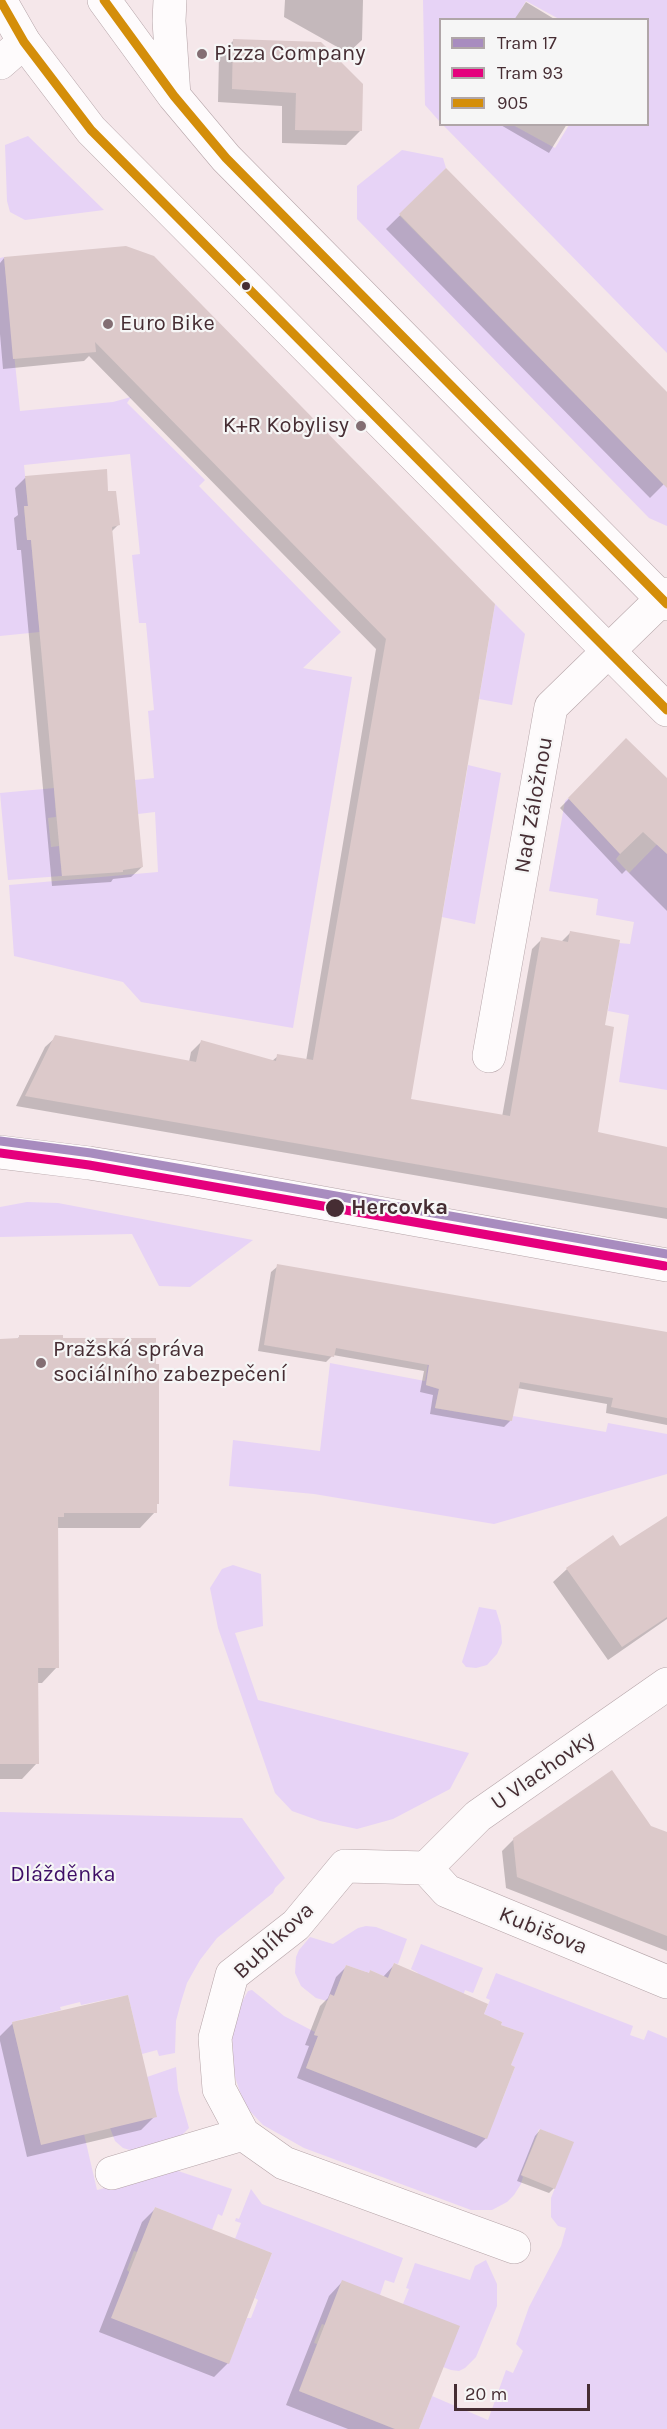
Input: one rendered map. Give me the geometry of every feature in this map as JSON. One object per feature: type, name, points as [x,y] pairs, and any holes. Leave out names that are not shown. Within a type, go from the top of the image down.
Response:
[{"type":"street","points":[[0,0],[24,42],[91,130],[667,710]]},
{"type":"street","points":[[104,0],[174,96],[226,158],[666,599]]},
{"type":"street","points":[[170,0],[169,21],[174,96]]},
{"type":"street","points":[[0,63],[24,42]]},
{"type":"street","name":"Nad Záložnou","points":[[489,1056],[551,707],[666,599]]},
{"type":"street","points":[[0,1152],[190,1179],[667,1264]]},
{"type":"street","name":"U Vlachovky","points":[[426,1868],[478,1816],[667,1684]]},
{"type":"street","name":"Bublíkova","points":[[426,1868],[345,1866],[296,1926],[232,1975],[215,2038],[219,2089],[243,2134],[285,2163],[514,2247]]},
{"type":"street","name":"Kubišova","points":[[426,1868],[447,1891],[667,1982]]},
{"type":"street","points":[[112,2173],[243,2134]]},
{"type":"green space","points":[[423,0],[667,0],[667,353],[444,126],[515,126],[555,148],[568,126],[649,126],[649,18],[557,18],[526,1],[516,18],[439,18],[439,121],[425,105]]},
{"type":"green space","points":[[28,136],[104,210],[25,220],[10,212],[7,201],[5,145]]},
{"type":"green space","points":[[402,150],[443,158],[446,168],[399,215],[664,485],[667,483],[667,526],[649,518],[357,219],[357,186]]},
{"type":"green space","points":[[4,257],[20,411],[113,402],[131,397],[127,403],[205,480],[199,486],[341,632],[303,668],[352,677],[293,1028],[141,1002],[123,982],[14,956],[9,885],[158,872],[155,812],[138,814],[135,780],[154,778],[148,711],[154,710],[146,623],[139,623],[132,555],[140,554],[130,454],[24,465],[28,506],[24,507],[27,539],[31,540],[40,632],[0,636],[0,258]]},
{"type":"green space","points":[[495,604],[525,634],[512,705],[479,699]]},
{"type":"green space","points":[[468,765],[501,773],[475,924],[442,917]]},
{"type":"green space","points":[[54,788],[56,817],[48,818],[51,847],[59,846],[62,876],[8,880],[0,793]]},
{"type":"green space","points":[[568,798],[620,854],[616,859],[629,873],[667,834],[667,1090],[619,1082],[629,1015],[608,1011],[619,943],[630,944],[634,922],[596,915],[598,899],[549,891],[565,801]]},
{"type":"green space","points":[[27,1202],[58,1203],[253,1240],[190,1287],[159,1286],[132,1234],[0,1237],[0,1207]]},
{"type":"green space","points":[[440,1292],[426,1385],[439,1389],[435,1408],[512,1421],[513,1416],[606,1432],[608,1423],[667,1434],[667,1474],[494,1524],[314,1494],[229,1486],[233,1440],[320,1451],[330,1363],[425,1381]]},
{"type":"green space","points":[[233,1565],[261,1574],[263,1626],[235,1633],[258,1700],[469,1753],[450,1789],[393,1819],[357,1829],[320,1821],[292,1811],[275,1793],[218,1628],[210,1588],[222,1569]]},
{"type":"green space","points":[[479,1607],[496,1610],[501,1626],[502,1643],[497,1654],[487,1665],[476,1668],[466,1667],[462,1662]]},
{"type":"green space","name":"Dlážděnka","points":[[0,1812],[242,1818],[285,1878],[273,1893],[217,1938],[200,1960],[187,1983],[181,2002],[176,2021],[175,2053],[159,2056],[157,2050],[142,2054],[128,1995],[81,2005],[80,2002],[60,2007],[61,2010],[12,2022],[41,2144],[84,2134],[97,2190],[175,2170],[232,2189],[222,2216],[218,2214],[212,2230],[155,2207],[137,2252],[134,2251],[127,2270],[229,2363],[247,2318],[251,2318],[258,2300],[255,2298],[272,2253],[235,2239],[241,2223],[235,2221],[236,2218],[239,2219],[251,2189],[262,2204],[403,2258],[394,2283],[385,2280],[380,2295],[325,2325],[322,2324],[299,2391],[395,2429],[0,2429]]},
{"type":"green space","points":[[376,1927],[407,1939],[398,1964],[394,1963],[388,1978],[370,1970],[369,1973],[346,1965],[334,1996],[330,1995],[327,2001],[316,1998],[301,1986],[295,1973],[296,1957],[310,1937],[333,1944],[358,1928]]},
{"type":"green space","points":[[421,1944],[483,1968],[473,1993],[465,1990],[459,2008],[411,1990],[418,1973],[411,1969]]},
{"type":"green space","points":[[496,1973],[633,2026],[630,2035],[644,2040],[648,2030],[667,2038],[667,2429],[419,2429],[432,2396],[488,2420],[506,2370],[513,2373],[523,2351],[516,2344],[529,2307],[561,2246],[566,2228],[558,2226],[551,2217],[551,2198],[573,2142],[539,2129],[521,2175],[523,2177],[521,2184],[514,2195],[507,2202],[492,2210],[471,2210],[304,2148],[263,2125],[248,2109],[240,2092],[234,2074],[232,2032],[243,2000],[248,1991],[252,1990],[284,2016],[315,2032],[314,2035],[318,2036],[306,2068],[483,2137],[500,2106],[515,2067],[511,2065],[524,2033],[501,2025],[502,2022],[484,2014],[490,2000],[486,1998]]},
{"type":"green space","points":[[176,2067],[178,2090],[189,2128],[179,2138],[133,2151],[123,2148],[115,2141],[110,2128],[147,2077]]},
{"type":"green space","points":[[486,2260],[497,2284],[497,2306],[476,2357],[465,2368],[459,2371],[451,2370],[443,2367],[403,2304],[409,2289],[406,2288],[415,2263],[470,2280],[475,2266]]},
{"type":"building","points":[[233,39],[321,42],[363,84],[362,131],[295,130],[296,93],[232,89]]},
{"type":"building","points":[[446,168],[667,392],[667,488],[399,214]]},
{"type":"building","points":[[126,246],[154,256],[495,604],[411,1099],[510,1116],[541,937],[568,942],[570,931],[620,940],[605,1025],[614,1027],[598,1132],[667,1147],[667,1208],[25,1096],[55,1035],[196,1062],[201,1040],[276,1061],[277,1054],[313,1060],[386,639],[95,342],[96,352],[13,359],[4,257]]},
{"type":"building","points":[[107,469],[108,491],[116,491],[120,525],[112,527],[143,867],[123,870],[123,872],[62,876],[31,540],[27,540],[24,506],[28,506],[25,476]]},
{"type":"building","points":[[626,738],[667,778],[667,854],[643,832],[620,854],[568,798]]},
{"type":"building","points":[[277,1264],[667,1332],[667,1418],[611,1407],[613,1398],[520,1382],[512,1421],[435,1408],[439,1389],[426,1385],[429,1365],[336,1348],[334,1357],[264,1345]]},
{"type":"building","points":[[19,1335],[63,1335],[63,1338],[156,1338],[156,1364],[159,1364],[159,1504],[157,1504],[157,1513],[64,1513],[64,1517],[58,1517],[59,1668],[38,1668],[39,1764],[0,1764],[0,1339],[19,1338]]},
{"type":"building","points":[[667,1516],[667,1617],[622,1647],[566,1568],[613,1535],[620,1546]]},
{"type":"building","points":[[612,1770],[651,1826],[667,1832],[667,1936],[517,1877],[513,1838]]},
{"type":"building","points":[[394,1963],[488,2004],[484,2014],[502,2022],[501,2025],[524,2033],[511,2065],[515,2067],[487,2139],[306,2068],[318,2036],[314,2035],[330,1994],[334,1996],[346,1965],[369,1973],[370,1970],[388,1978]]},
{"type":"building","points":[[128,1995],[157,2117],[41,2145],[12,2022]]},
{"type":"building","points":[[540,2129],[574,2142],[555,2189],[521,2175]]},
{"type":"building","points":[[155,2207],[272,2253],[229,2364],[111,2318]]},
{"type":"building","points":[[342,2280],[460,2326],[419,2429],[395,2429],[299,2391]]},
{"type":"tram line","name":"17","points":[[0,1141],[91,1153],[667,1254]]},
{"type":"tram line","name":"93","points":[[0,1153],[89,1165],[665,1266]]},
{"type":"transit line","name":"905","points":[[0,0],[24,42],[91,130],[667,710]]},
{"type":"transit line","name":"905","points":[[104,0],[174,96],[226,158],[667,604]]},
{"type":"place","name":"Pizza Company","points":[[202,54]]},
{"type":"place","name":"Euro Bike","points":[[108,324]]},
{"type":"place","name":"K+R Kobylisy","points":[[361,426]]},
{"type":"place","name":"Hercovka","points":[[335,1208]]},
{"type":"place","name":"Pražská správa sociálního zabezpečení","points":[[41,1363]]}]
